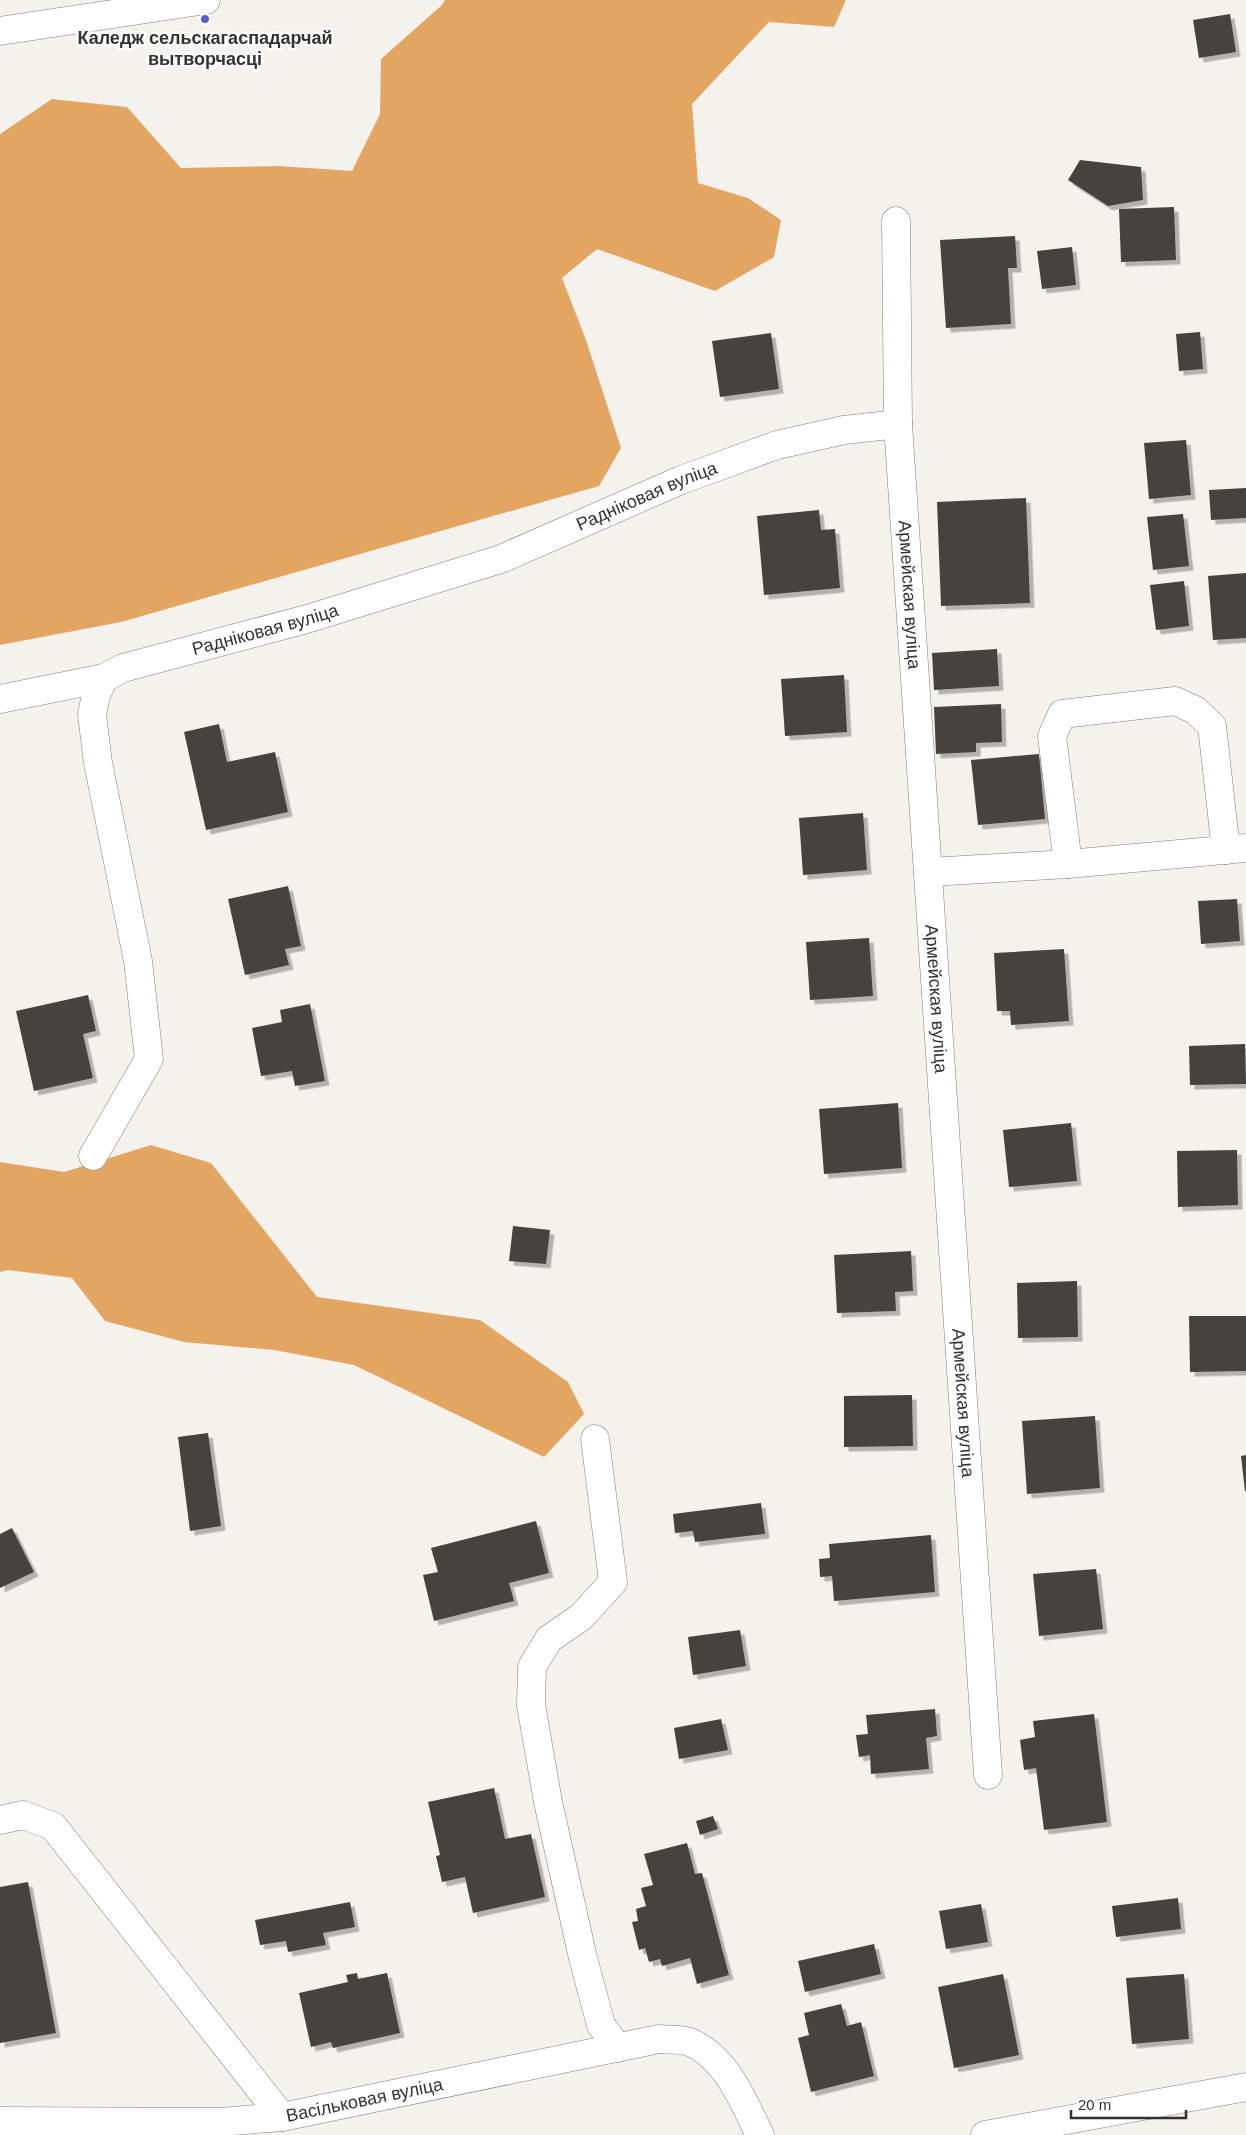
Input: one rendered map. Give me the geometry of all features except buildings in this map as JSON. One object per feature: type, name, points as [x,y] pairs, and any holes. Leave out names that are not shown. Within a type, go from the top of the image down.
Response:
[{"type":"street","points":[[0,31],[206,0]]},
{"type":"street","name":"Армейская вуліца","points":[[896,221],[898,424],[988,1775]]},
{"type":"street","name":"Радніковая вуліца","points":[[0,699],[104,678],[123,668],[307,619],[501,559],[681,480],[777,445],[844,430],[898,424]]},
{"type":"street","points":[[93,1156],[149,1059],[138,961],[100,773],[93,724],[92,714],[96,695],[104,678]]},
{"type":"street","points":[[929,872],[1068,864],[1236,849],[1212,726],[1195,710],[1176,701],[1062,714],[1052,736],[1068,864]]},
{"type":"street","points":[[594,1439],[614,1582],[581,1617],[548,1639],[532,1667],[531,1706],[548,1802],[583,1958],[601,2025],[618,2048]]},
{"type":"street","name":"Васільковая вуліца","points":[[0,1820],[23,1815],[53,1826],[282,2117],[659,2039],[688,2042],[714,2057],[734,2084],[760,2135]]},
{"type":"street","points":[[985,2135],[1246,2087]]},
{"type":"street","points":[[0,2121],[220,2122],[282,2117]]},
{"type":"shaded area","points":[[445,0],[846,0],[834,27],[769,22],[692,104],[698,183],[748,198],[781,220],[774,257],[715,291],[597,249],[562,278],[586,340],[621,448],[599,486],[121,622],[0,645],[0,134],[52,99],[127,107],[181,168],[279,166],[352,171],[380,114],[381,59],[442,5]]},
{"type":"shaded area","points":[[151,1145],[211,1163],[317,1297],[480,1320],[568,1382],[584,1414],[544,1457],[354,1365],[274,1350],[184,1342],[105,1321],[72,1278],[8,1270],[0,1272],[0,1162],[64,1172]]},
{"type":"place","name":"Каледж сельскагаспадарчай вытворчасці","points":[[205,19]]}]
